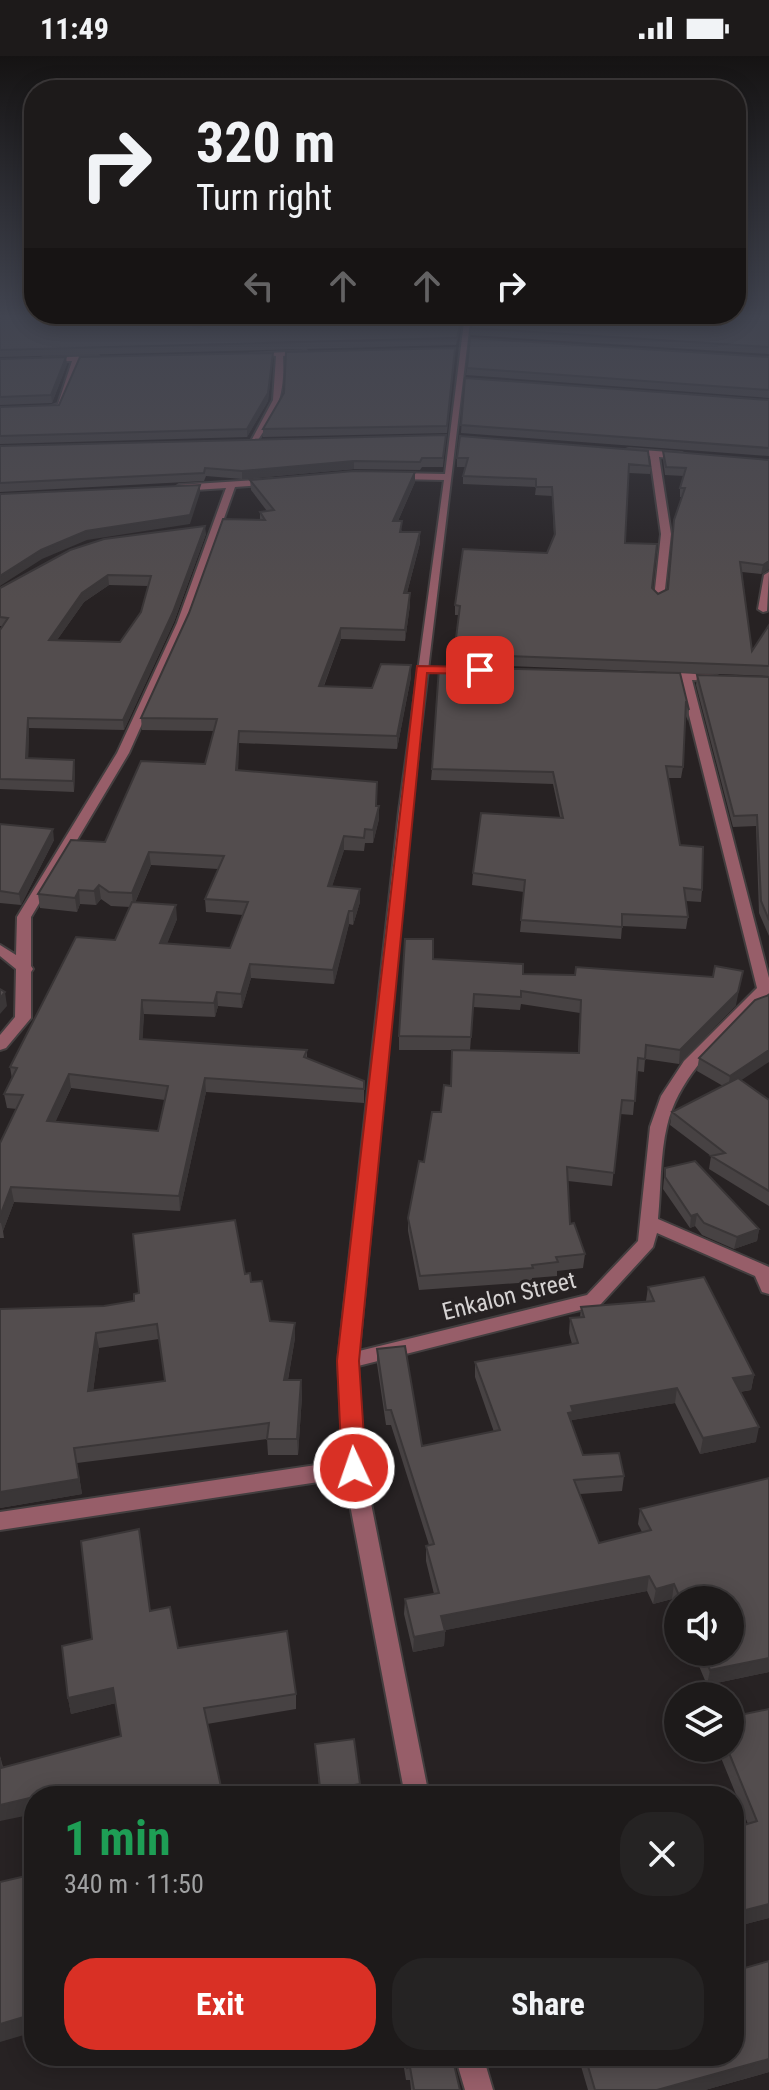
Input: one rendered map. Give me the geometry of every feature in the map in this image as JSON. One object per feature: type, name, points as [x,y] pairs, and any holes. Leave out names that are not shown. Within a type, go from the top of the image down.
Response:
[{"type":"street","points":[[253,441],[274,409]]},
{"type":"street","points":[[415,1786],[354,1468],[348,1361],[429,669],[451,439],[459,409]]},
{"type":"street","points":[[237,441],[268,440]]},
{"type":"street","points":[[624,452],[697,457]]},
{"type":"street","points":[[654,454],[666,534],[659,598]]},
{"type":"street","points":[[385,475],[449,477]]},
{"type":"street","points":[[163,489],[291,480]]},
{"type":"street","points":[[0,1045],[23,1018],[26,969],[24,917],[123,753],[182,623],[213,528],[231,486]]},
{"type":"street","points":[[198,529],[213,528]]},
{"type":"street","points":[[763,609],[769,575]]},
{"type":"street","points":[[638,675],[732,679]]},
{"type":"street","points":[[685,676],[766,986]]},
{"type":"street","points":[[0,949],[26,969]]},
{"type":"street","name":"Enkalon Street","points":[[348,1361],[593,1300],[647,1243],[658,1127],[669,1096],[690,1064],[766,986]]},
{"type":"street","points":[[648,1222],[767,1277]]},
{"type":"street","points":[[0,1521],[354,1468]]},
{"type":"street","points":[[472,2066],[479,2090]]},
{"type":"building","points":[[0,409],[259,409],[247,429],[0,436]]},
{"type":"building","points":[[275,409],[449,409],[447,426],[263,429]]},
{"type":"building","points":[[462,409],[769,409],[769,448],[461,425]]},
{"type":"building","points":[[446,435],[443,458],[422,458],[420,462],[354,461],[242,471],[205,468],[204,473],[0,483],[0,446]]},
{"type":"building","points":[[460,436],[648,451],[650,466],[629,464],[625,543],[657,544],[652,588],[658,594],[668,589],[674,520],[685,488],[680,488],[686,468],[666,467],[663,451],[769,460],[769,561],[763,565],[740,562],[752,651],[769,625],[769,666],[454,654],[460,606],[455,605],[463,549],[547,553],[555,534],[552,487],[536,487],[536,479],[463,476],[468,458],[457,458]]},
{"type":"building","points":[[354,471],[415,472],[393,521],[402,521],[400,532],[420,532],[404,593],[410,593],[405,630],[341,628],[319,686],[372,688],[381,664],[411,665],[397,736],[239,731],[236,770],[377,782],[376,806],[379,806],[373,830],[365,829],[364,838],[344,836],[328,886],[360,889],[353,911],[349,911],[333,970],[250,964],[241,994],[217,992],[214,1003],[142,1000],[140,1039],[307,1050],[304,1057],[364,1081],[364,1089],[205,1078],[179,1196],[11,1187],[0,1216],[0,1143],[23,1095],[4,1094],[17,1068],[10,1067],[76,937],[115,940],[132,902],[176,905],[160,943],[230,948],[248,902],[205,899],[224,856],[149,852],[132,893],[109,892],[99,885],[94,891],[79,890],[75,898],[38,894],[71,840],[105,842],[141,761],[205,764],[217,719],[141,718],[189,613],[223,519],[265,520],[260,512],[274,510],[250,480]],"holes":[[[69,1074],[168,1086],[158,1131],[47,1121]]]},
{"type":"building","points":[[200,485],[190,515],[86,531],[41,550],[0,576],[0,494]]},
{"type":"building","points":[[205,526],[173,612],[123,720],[28,718],[26,758],[74,760],[73,781],[0,779],[0,630],[8,618],[0,617],[0,588],[70,550],[104,539]],"holes":[[[108,575],[151,576],[141,612],[120,642],[49,640],[82,593]]]},
{"type":"building","points":[[439,667],[680,673],[689,710],[686,701],[683,767],[666,766],[680,845],[703,847],[702,890],[684,888],[688,917],[622,914],[622,927],[521,920],[525,880],[473,873],[481,813],[563,818],[553,772],[432,769]]},
{"type":"building","points":[[697,675],[769,677],[769,920],[761,901],[757,815],[734,816]]},
{"type":"building","points":[[0,824],[53,829],[19,894],[0,891]]},
{"type":"building","points":[[405,939],[433,939],[433,959],[523,964],[523,974],[575,975],[576,967],[713,977],[715,966],[743,971],[738,992],[680,1050],[646,1045],[645,1059],[638,1058],[635,1101],[622,1100],[614,1173],[567,1167],[570,1224],[574,1223],[585,1254],[556,1257],[558,1262],[532,1265],[533,1268],[420,1276],[408,1218],[419,1161],[424,1162],[432,1112],[441,1112],[444,1085],[451,1086],[452,1050],[579,1053],[581,1000],[521,991],[521,997],[474,994],[471,1037],[399,1036]]},
{"type":"building","points":[[769,995],[769,1050],[730,1076],[699,1058],[755,1000]]},
{"type":"building","points":[[738,1078],[769,1100],[769,1191],[711,1156],[725,1153],[672,1112]]},
{"type":"building","points":[[695,1161],[759,1229],[737,1237],[704,1223],[697,1214],[691,1216],[665,1177],[665,1168]]},
{"type":"building","points":[[235,1220],[245,1274],[250,1273],[251,1282],[262,1281],[270,1321],[295,1323],[284,1380],[301,1380],[297,1439],[267,1439],[269,1423],[74,1448],[79,1479],[0,1492],[0,1309],[104,1306],[134,1301],[134,1294],[139,1293],[133,1234]],"holes":[[[157,1324],[165,1381],[88,1391],[96,1333]]]},
{"type":"building","points":[[704,1277],[754,1375],[733,1378],[759,1427],[703,1438],[677,1388],[571,1406],[573,1412],[568,1413],[583,1455],[619,1453],[624,1476],[574,1480],[599,1543],[651,1530],[640,1509],[769,1478],[769,1658],[744,1663],[744,1586],[674,1584],[656,1589],[649,1576],[441,1616],[445,1631],[414,1637],[405,1599],[439,1593],[426,1546],[434,1544],[391,1410],[386,1410],[377,1349],[405,1346],[422,1446],[500,1430],[475,1362],[578,1343],[570,1318],[584,1317],[581,1307],[654,1301],[648,1287]]},
{"type":"building","points":[[139,1529],[150,1611],[170,1607],[178,1648],[287,1631],[296,1694],[204,1708],[221,1786],[24,1786],[24,1799],[0,1805],[0,1759],[1,1768],[121,1736],[113,1688],[68,1698],[62,1646],[92,1639],[81,1541]]},
{"type":"building","points":[[708,1666],[730,1666],[710,1670]]},
{"type":"building","points":[[769,1709],[769,1904],[744,1910],[744,1825],[757,1821],[733,1762],[744,1762],[744,1714]]},
{"type":"building","points":[[354,1739],[360,1784],[320,1786],[315,1744]]},
{"type":"building","points":[[24,1876],[24,2017],[0,2024],[0,1882]]},
{"type":"building","points":[[769,1961],[769,2059],[744,2066],[744,1968]]},
{"type":"building","points":[[406,2066],[454,2066],[460,2090],[414,2090],[410,2067]]},
{"type":"building","points":[[588,2066],[744,2066],[657,2090],[595,2090]]},
{"type":"route","points":[[354,1468],[348,1361],[421,669],[480,670]]}]
